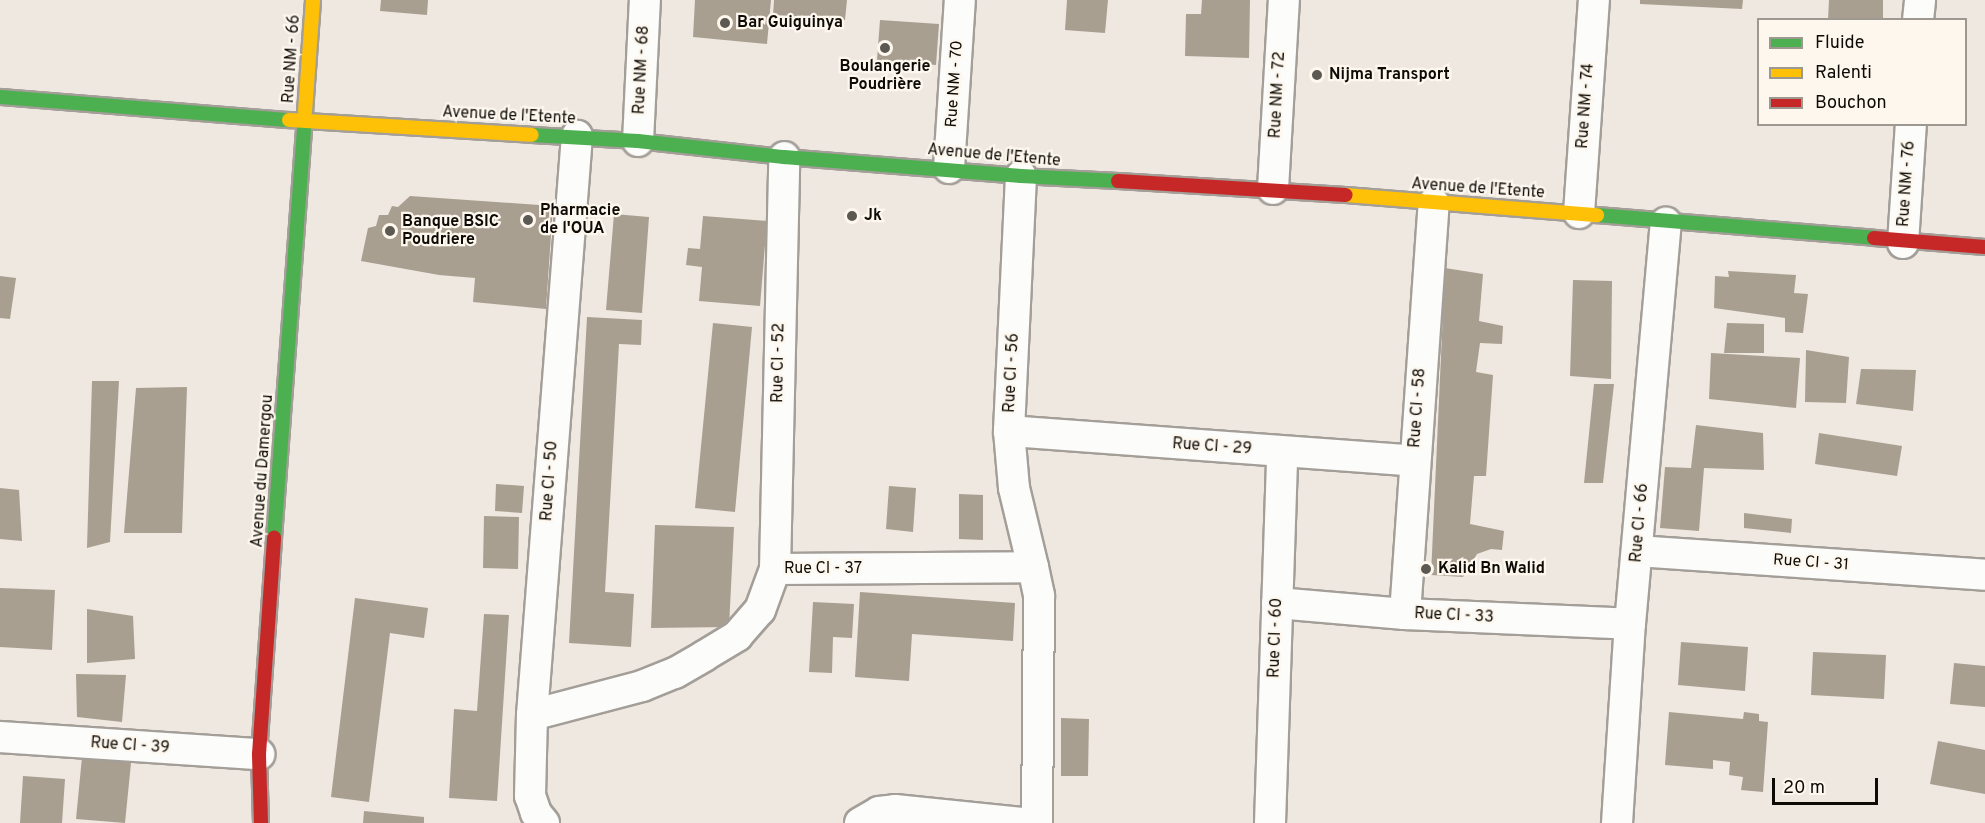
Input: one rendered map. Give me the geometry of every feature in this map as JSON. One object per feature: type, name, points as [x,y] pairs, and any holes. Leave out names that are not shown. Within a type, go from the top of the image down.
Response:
[{"type":"main road","name":"Rue NM - 66","points":[[303,121],[313,0]]},
{"type":"main road","name":"Avenue de l'Etente","points":[[0,97],[303,121],[577,136],[784,157],[949,168],[1021,176],[1273,189],[1985,248]]},
{"type":"main road","name":"Avenue du Damergou","points":[[261,823],[259,754],[303,121]]},
{"type":"street","name":"Rue NM - 68","points":[[638,141],[645,0]]},
{"type":"street","name":"Rue NM - 70","points":[[949,168],[960,0]]},
{"type":"street","name":"Rue NM - 72","points":[[1273,189],[1284,0]]},
{"type":"street","name":"Rue NM - 74","points":[[1579,213],[1594,0]]},
{"type":"street","points":[[1918,18],[1920,0]]},
{"type":"street","name":"Rue NM - 76","points":[[1903,243],[1911,126]]},
{"type":"street","name":"Rue CI - 50","points":[[544,823],[536,813],[530,796],[532,715],[577,136]]},
{"type":"street","name":"Rue CI - 52","points":[[775,569],[784,157]]},
{"type":"street","name":"Rue CI - 56","points":[[1021,176],[1009,431],[1014,488],[1036,581],[1037,823]]},
{"type":"street","name":"Rue CI - 58","points":[[1405,614],[1434,203]]},
{"type":"street","name":"Rue CI - 66","points":[[1617,823],[1630,624],[1666,223]]},
{"type":"street","name":"Rue CI - 29","points":[[1009,431],[1414,461]]},
{"type":"street","name":"Rue CI - 60","points":[[1270,823],[1282,452]]},
{"type":"street","name":"Rue CI - 31","points":[[1637,551],[1985,575]]},
{"type":"street","name":"Rue CI - 37","points":[[532,715],[642,686],[675,673],[704,656],[737,636],[760,610],[775,569],[1036,581]]},
{"type":"street","name":"Rue CI - 33","points":[[1277,603],[1405,614],[1630,624]]},
{"type":"street","name":"Rue CI - 39","points":[[0,737],[259,754]]},
{"type":"street","points":[[860,823],[879,812],[895,810],[1024,823]]},
{"type":"building","points":[[381,0],[428,0],[427,15],[380,11]]},
{"type":"building","points":[[695,0],[771,0],[767,44],[693,37]]},
{"type":"building","points":[[774,0],[847,0],[845,20],[773,15]]},
{"type":"building","points":[[1067,0],[1108,0],[1105,33],[1065,30]]},
{"type":"building","points":[[1202,0],[1250,0],[1249,58],[1185,56],[1186,14],[1201,14]]},
{"type":"building","points":[[1640,0],[1743,0],[1742,9],[1640,4]]},
{"type":"building","points":[[1829,0],[1883,0],[1883,18],[1828,18]]},
{"type":"building","points":[[880,20],[939,24],[936,65],[877,60]]},
{"type":"building","points":[[410,196],[553,206],[546,309],[473,302],[475,278],[439,275],[361,261],[368,228],[376,226],[379,215],[388,215],[392,206],[398,207]]},
{"type":"building","points":[[614,214],[649,217],[642,313],[606,310]]},
{"type":"building","points":[[703,216],[767,221],[760,306],[699,301],[702,267],[686,265],[688,248],[700,249]]},
{"type":"building","points":[[1445,268],[1483,274],[1479,321],[1503,326],[1502,344],[1480,343],[1476,372],[1493,375],[1486,476],[1474,476],[1470,524],[1504,531],[1502,550],[1491,549],[1477,554],[1463,577],[1431,575]]},
{"type":"building","points":[[1728,271],[1796,275],[1794,293],[1808,294],[1803,333],[1785,332],[1785,318],[1714,308],[1715,276],[1729,277]]},
{"type":"building","points":[[0,276],[16,278],[10,319],[0,318]]},
{"type":"building","points":[[1573,280],[1612,281],[1611,379],[1570,376]]},
{"type":"building","points":[[587,317],[642,320],[641,345],[619,344],[605,592],[634,594],[631,647],[569,643]]},
{"type":"building","points":[[713,323],[752,327],[735,512],[695,508]]},
{"type":"building","points":[[1727,323],[1764,324],[1764,353],[1724,353]]},
{"type":"building","points":[[1806,350],[1849,357],[1846,403],[1805,402]]},
{"type":"building","points":[[1711,353],[1800,358],[1796,408],[1709,399]]},
{"type":"building","points":[[1861,369],[1916,370],[1913,411],[1856,404]]},
{"type":"building","points":[[92,381],[119,381],[110,542],[87,548]]},
{"type":"building","points":[[1594,384],[1614,384],[1603,483],[1584,483]]},
{"type":"building","points":[[187,387],[182,533],[124,533],[136,388]]},
{"type":"building","points":[[1696,425],[1763,433],[1764,470],[1704,468],[1699,531],[1660,528],[1665,467],[1691,468]]},
{"type":"building","points":[[1819,433],[1902,446],[1897,476],[1815,464]]},
{"type":"building","points":[[496,484],[524,486],[522,513],[495,511]]},
{"type":"building","points":[[889,486],[916,488],[913,532],[886,529]]},
{"type":"building","points":[[0,488],[19,490],[22,541],[0,539]]},
{"type":"building","points":[[959,494],[983,495],[983,540],[959,539]]},
{"type":"building","points":[[1744,513],[1792,519],[1791,533],[1744,528]]},
{"type":"building","points":[[484,516],[519,517],[518,569],[483,568]]},
{"type":"building","points":[[655,525],[734,527],[729,627],[651,628]]},
{"type":"building","points":[[0,588],[55,590],[52,650],[0,647]]},
{"type":"building","points":[[860,592],[1015,603],[1013,641],[912,634],[909,681],[855,677]]},
{"type":"building","points":[[355,598],[428,608],[424,638],[390,633],[369,802],[331,797]]},
{"type":"building","points":[[813,602],[854,604],[852,638],[833,637],[832,673],[809,672]]},
{"type":"building","points":[[87,609],[133,616],[135,659],[87,663]]},
{"type":"building","points":[[484,614],[509,615],[497,801],[449,798],[454,709],[477,711]]},
{"type":"building","points":[[1681,642],[1748,647],[1745,691],[1678,685]]},
{"type":"building","points":[[1813,652],[1886,655],[1884,699],[1811,695]]},
{"type":"building","points":[[1954,663],[1985,666],[1985,707],[1950,704]]},
{"type":"building","points":[[76,674],[126,675],[122,722],[77,717]]},
{"type":"building","points":[[1669,712],[1743,719],[1744,712],[1759,714],[1759,721],[1768,722],[1763,792],[1741,790],[1743,777],[1729,775],[1730,762],[1713,760],[1713,769],[1665,765]]},
{"type":"building","points":[[1061,718],[1089,719],[1088,776],[1061,776]]},
{"type":"building","points":[[1938,741],[1985,750],[1985,794],[1930,784]]},
{"type":"building","points":[[82,757],[131,763],[125,823],[76,819]]},
{"type":"building","points":[[23,776],[65,779],[62,823],[20,823]]},
{"type":"building","points":[[364,811],[424,817],[424,823],[363,823]]},
{"type":"traffic: fast","points":[[0,97],[289,120]]},
{"type":"traffic: fast","points":[[274,538],[305,112]]},
{"type":"traffic: fast","points":[[532,135],[638,141],[784,157],[1021,176],[1118,181]]},
{"type":"traffic: fast","points":[[1597,215],[1874,238]]},
{"type":"traffic: slow","points":[[305,112],[313,0]]},
{"type":"traffic: slow","points":[[289,120],[532,135]]},
{"type":"traffic: slow","points":[[1346,195],[1597,215]]},
{"type":"traffic: jam","points":[[1118,181],[1346,195]]},
{"type":"traffic: jam","points":[[1874,238],[1985,247]]},
{"type":"traffic: jam","points":[[261,823],[259,754],[274,538]]},
{"type":"place","name":"Bar Guiguinya","points":[[725,23]]},
{"type":"place","name":"Boulangerie Poudrière","points":[[885,48]]},
{"type":"place","name":"Nijma Transport","points":[[1317,75]]},
{"type":"place","name":"Jk","points":[[852,216]]},
{"type":"place","name":"Pharmacie de l'OUA","points":[[528,220]]},
{"type":"place","name":"Banque BSIC Poudriere","points":[[390,231]]},
{"type":"place","name":"Kalid Bn Walid","points":[[1426,569]]}]
